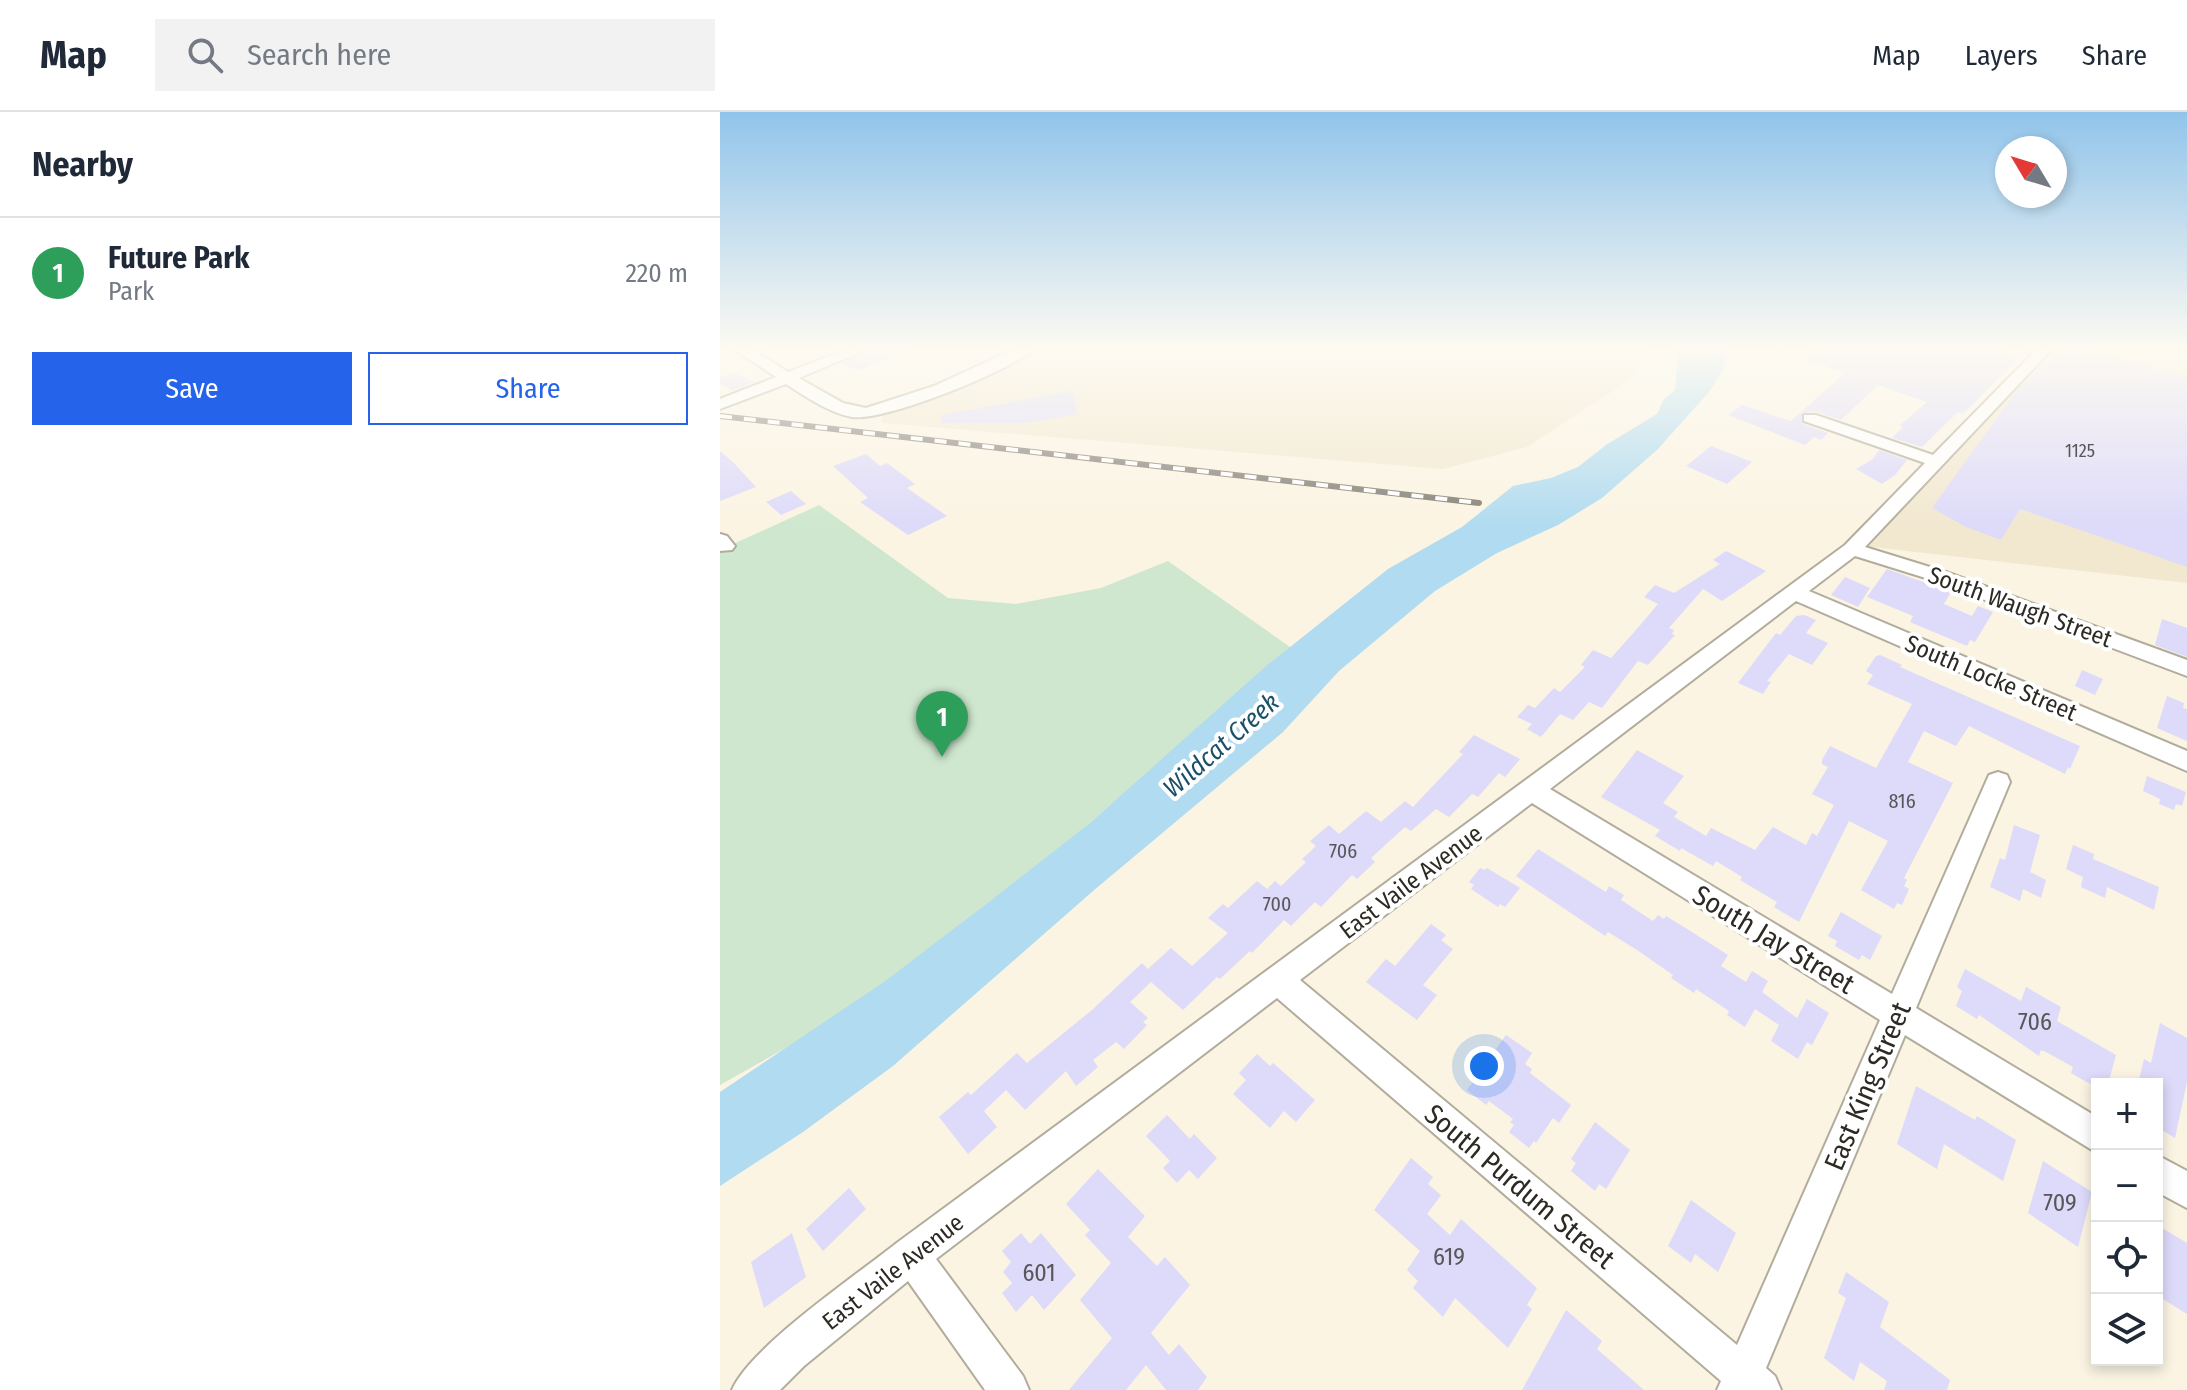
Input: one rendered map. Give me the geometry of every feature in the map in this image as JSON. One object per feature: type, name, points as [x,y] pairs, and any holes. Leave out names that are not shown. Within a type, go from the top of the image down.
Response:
[{"type":"street","points":[[844,408],[864,415],[892,408]]},
{"type":"street","name":"East Vaile Avenue","points":[[752,1390],[790,1352],[911,1255],[1852,549],[1989,408]]},
{"type":"street","points":[[1810,418],[1937,462]]},
{"type":"street","name":"South Waugh Street","points":[[1852,549],[1939,576],[2187,668]]},
{"type":"street","name":"South Locke Street","points":[[1796,593],[2187,761]]},
{"type":"street","name":"East King Street","points":[[1747,1385],[1898,1014],[1998,782]]},
{"type":"street","name":"South Jay Street","points":[[1533,791],[2091,1132]]},
{"type":"street","name":"South Purdum Street","points":[[1279,981],[1747,1385]]},
{"type":"street","points":[[2163,1176],[2187,1191]]},
{"type":"street","points":[[911,1255],[1009,1390]]},
{"type":"shaded area","points":[[898,408],[1588,408],[1527,447],[1443,469],[882,423],[881,415]]},
{"type":"shaded area","points":[[1988,408],[2187,408],[2187,583],[1855,545]]},
{"type":"green space","points":[[819,505],[948,598],[1016,604],[1101,588],[1168,561],[1290,647],[1090,823],[897,985],[720,1085],[720,550]]},
{"type":"water","name":"Wildcat Creek","points":[[1660,408],[1695,408],[1657,450],[1602,498],[1558,525],[1497,553],[1435,591],[1339,671],[1283,732],[1093,891],[893,1066],[803,1132],[720,1186],[720,1092],[884,982],[1090,823],[1265,667],[1388,569],[1462,527],[1513,486],[1551,478],[1578,467],[1606,445],[1657,414]]},
{"type":"building","points":[[981,408],[1076,408],[1077,414],[1025,423],[941,423],[941,415]]},
{"type":"building","points":[[1738,408],[1750,408],[1791,421],[1806,408],[1854,408],[1841,420],[1817,412],[1802,413],[1803,424],[1828,433],[1821,440],[1814,437],[1805,445],[1728,415]]},
{"type":"building","points":[[1920,408],[1969,408],[1963,414],[1958,412],[1922,447],[1892,438],[1903,427],[1899,426]]},
{"type":"building","points":[[2004,408],[2187,408],[2187,567],[2020,509],[2001,540],[1966,527],[1932,508]]},
{"type":"building","points":[[1711,446],[1752,462],[1727,484],[1686,466]]},
{"type":"building","points":[[1879,450],[1907,460],[1895,475],[1882,484],[1856,469],[1873,459]]},
{"type":"building","points":[[720,451],[733,462],[756,487],[720,501]]},
{"type":"building","points":[[866,454],[880,466],[887,463],[915,484],[907,488],[947,516],[908,535],[860,502],[868,498],[833,466]]},
{"type":"building","points":[[791,491],[806,504],[781,515],[766,502]]},
{"type":"building","points":[[1726,551],[1766,571],[1722,601],[1703,589],[1669,628],[1674,630],[1672,634],[1675,635],[1648,665],[1638,661],[1602,708],[1589,702],[1573,720],[1560,714],[1541,737],[1527,729],[1532,724],[1517,717],[1528,705],[1535,708],[1554,688],[1560,692],[1585,667],[1581,665],[1593,650],[1611,658],[1636,630],[1658,604],[1644,597],[1655,585],[1674,593],[1720,564],[1713,560]]},
{"type":"building","points":[[1887,569],[1951,592],[1944,604],[1972,616],[1978,606],[1993,612],[1975,642],[1970,640],[1967,646],[1910,622],[1913,616],[1867,597]]},
{"type":"building","points":[[1845,577],[1870,588],[1858,607],[1831,595]]},
{"type":"building","points":[[1804,615],[1816,620],[1806,633],[1828,643],[1812,665],[1789,654],[1767,681],[1771,682],[1763,694],[1738,683],[1776,633],[1780,635],[1796,616]]},
{"type":"building","points":[[2162,619],[2187,628],[2187,657],[2155,645]]},
{"type":"building","points":[[1880,655],[1902,665],[1900,667],[2080,746],[2065,774],[1969,726],[1956,746],[1924,731],[1908,762],[1953,783],[1904,878],[1907,880],[1904,886],[1909,889],[1902,905],[1897,903],[1894,909],[1861,890],[1888,841],[1849,821],[1799,922],[1774,907],[1777,902],[1740,880],[1742,877],[1716,861],[1713,866],[1681,848],[1680,851],[1655,836],[1660,830],[1601,797],[1637,750],[1684,776],[1663,803],[1678,812],[1674,817],[1706,836],[1711,828],[1755,850],[1773,827],[1806,845],[1812,833],[1817,836],[1834,805],[1812,794],[1828,767],[1822,764],[1822,760],[1830,746],[1876,768],[1912,704],[1867,684],[1873,675],[1866,671]]},
{"type":"building","points":[[2082,670],[2103,679],[2095,695],[2075,686]]},
{"type":"building","points":[[2167,696],[2184,703],[2183,708],[2187,709],[2187,741],[2157,728]]},
{"type":"building","points":[[1474,735],[1520,759],[1505,777],[1499,773],[1478,797],[1472,794],[1449,817],[1436,809],[1411,831],[1405,827],[1371,858],[1375,862],[1357,879],[1352,875],[1321,907],[1315,902],[1291,926],[1284,920],[1252,953],[1250,951],[1220,979],[1217,977],[1183,1010],[1151,982],[1130,1002],[1148,1018],[1143,1022],[1147,1025],[1124,1049],[1116,1042],[1093,1060],[1098,1067],[1076,1086],[1066,1071],[1025,1110],[1006,1090],[984,1111],[997,1127],[968,1154],[939,1117],[968,1092],[971,1095],[1017,1053],[1027,1063],[1092,1010],[1142,963],[1148,969],[1171,948],[1192,966],[1228,933],[1208,918],[1223,904],[1228,908],[1257,881],[1267,889],[1275,881],[1281,886],[1306,862],[1302,859],[1316,846],[1310,841],[1329,825],[1339,834],[1366,811],[1381,822],[1405,801],[1413,807],[1463,754],[1459,752]]},
{"type":"building","points":[[2147,776],[2186,792],[2182,806],[2176,804],[2174,810],[2159,804],[2160,799],[2143,791]]},
{"type":"building","points":[[2014,825],[2040,835],[2030,872],[2046,880],[2041,898],[2023,889],[2020,901],[1990,887],[2000,858],[2005,860]]},
{"type":"building","points":[[2073,845],[2094,854],[2093,859],[2159,887],[2154,910],[2107,887],[2105,898],[2081,887],[2083,877],[2066,869]]},
{"type":"building","points":[[1538,849],[1606,892],[1609,886],[1624,895],[1621,900],[1653,921],[1658,915],[1664,919],[1666,916],[1728,955],[1721,966],[1746,982],[1752,971],[1768,981],[1762,992],[1797,1018],[1807,999],[1829,1013],[1812,1045],[1807,1042],[1798,1059],[1771,1041],[1779,1025],[1755,1009],[1745,1027],[1727,1015],[1729,1011],[1696,989],[1694,993],[1671,978],[1673,975],[1637,950],[1608,932],[1605,936],[1516,876]]},
{"type":"building","points":[[1480,868],[1487,868],[1520,888],[1505,907],[1500,904],[1498,907],[1471,889],[1474,885],[1469,882]]},
{"type":"building","points":[[1841,912],[1882,936],[1870,960],[1862,955],[1859,960],[1835,946],[1837,941],[1828,936]]},
{"type":"building","points":[[1431,924],[1446,935],[1441,940],[1453,949],[1423,985],[1437,995],[1417,1020],[1366,982],[1386,959],[1395,966]]},
{"type":"building","points":[[1965,969],[2021,1001],[2026,987],[2061,1007],[2057,1021],[2116,1055],[2110,1078],[2091,1078],[2090,1084],[2071,1073],[2073,1067],[2041,1050],[2039,1056],[1979,1015],[1977,1019],[1956,1006],[1962,991],[1957,987]]},
{"type":"building","points":[[2160,1023],[2187,1038],[2187,1082],[2175,1138],[2163,1131],[2163,1078],[2139,1078],[2144,1059],[2151,1063]]},
{"type":"building","points":[[1506,1035],[1532,1053],[1525,1064],[1532,1069],[1530,1073],[1571,1105],[1559,1123],[1553,1118],[1529,1148],[1509,1132],[1514,1125],[1510,1122],[1513,1119],[1489,1101],[1486,1105],[1467,1090]]},
{"type":"building","points":[[1257,1054],[1270,1066],[1273,1063],[1315,1100],[1296,1122],[1284,1111],[1270,1128],[1233,1094],[1246,1080],[1239,1073]]},
{"type":"building","points":[[1916,1086],[1975,1120],[1977,1116],[2016,1140],[2003,1181],[1944,1144],[1937,1169],[1897,1144]]},
{"type":"building","points":[[1167,1115],[1190,1139],[1194,1134],[1217,1158],[1198,1179],[1189,1170],[1177,1183],[1163,1168],[1170,1161],[1146,1136]]},
{"type":"building","points":[[1595,1122],[1630,1150],[1606,1189],[1599,1184],[1595,1191],[1571,1171],[1576,1163],[1571,1159]]},
{"type":"building","points":[[1411,1158],[1433,1177],[1428,1184],[1441,1195],[1427,1214],[1450,1235],[1461,1219],[1537,1288],[1527,1305],[1532,1309],[1508,1348],[1455,1298],[1443,1317],[1413,1288],[1418,1281],[1407,1270],[1420,1251],[1374,1210]]},
{"type":"building","points":[[2043,1161],[2091,1191],[2078,1247],[2028,1213]]},
{"type":"building","points":[[1098,1169],[1145,1216],[1128,1237],[1157,1266],[1165,1257],[1190,1285],[1151,1333],[1169,1355],[1179,1344],[1207,1377],[1198,1390],[1166,1390],[1146,1365],[1126,1390],[1069,1390],[1112,1338],[1080,1300],[1111,1263],[1085,1235],[1090,1230],[1066,1204]]},
{"type":"building","points":[[849,1188],[866,1209],[823,1251],[806,1229]]},
{"type":"building","points":[[1691,1200],[1736,1233],[1718,1272],[1695,1254],[1691,1263],[1668,1246]]},
{"type":"building","points":[[2163,1229],[2187,1243],[2187,1314],[2163,1299]]},
{"type":"building","points":[[792,1233],[806,1277],[764,1308],[751,1262]]},
{"type":"building","points":[[1021,1233],[1030,1244],[1041,1233],[1076,1275],[1044,1310],[1032,1295],[1016,1312],[1002,1293],[1012,1283],[1003,1272],[1011,1262],[1002,1251]]},
{"type":"building","points":[[1846,1272],[1889,1302],[1880,1327],[1950,1380],[1947,1390],[1884,1390],[1887,1381],[1860,1362],[1854,1381],[1824,1358],[1846,1298],[1838,1293]]},
{"type":"building","points":[[1566,1310],[1602,1341],[1597,1349],[1644,1390],[1522,1390]]},
{"type":"railway","points":[[720,416],[1479,503]]},
{"type":"place","name":"Future Park","points":[[942,757]]}]
